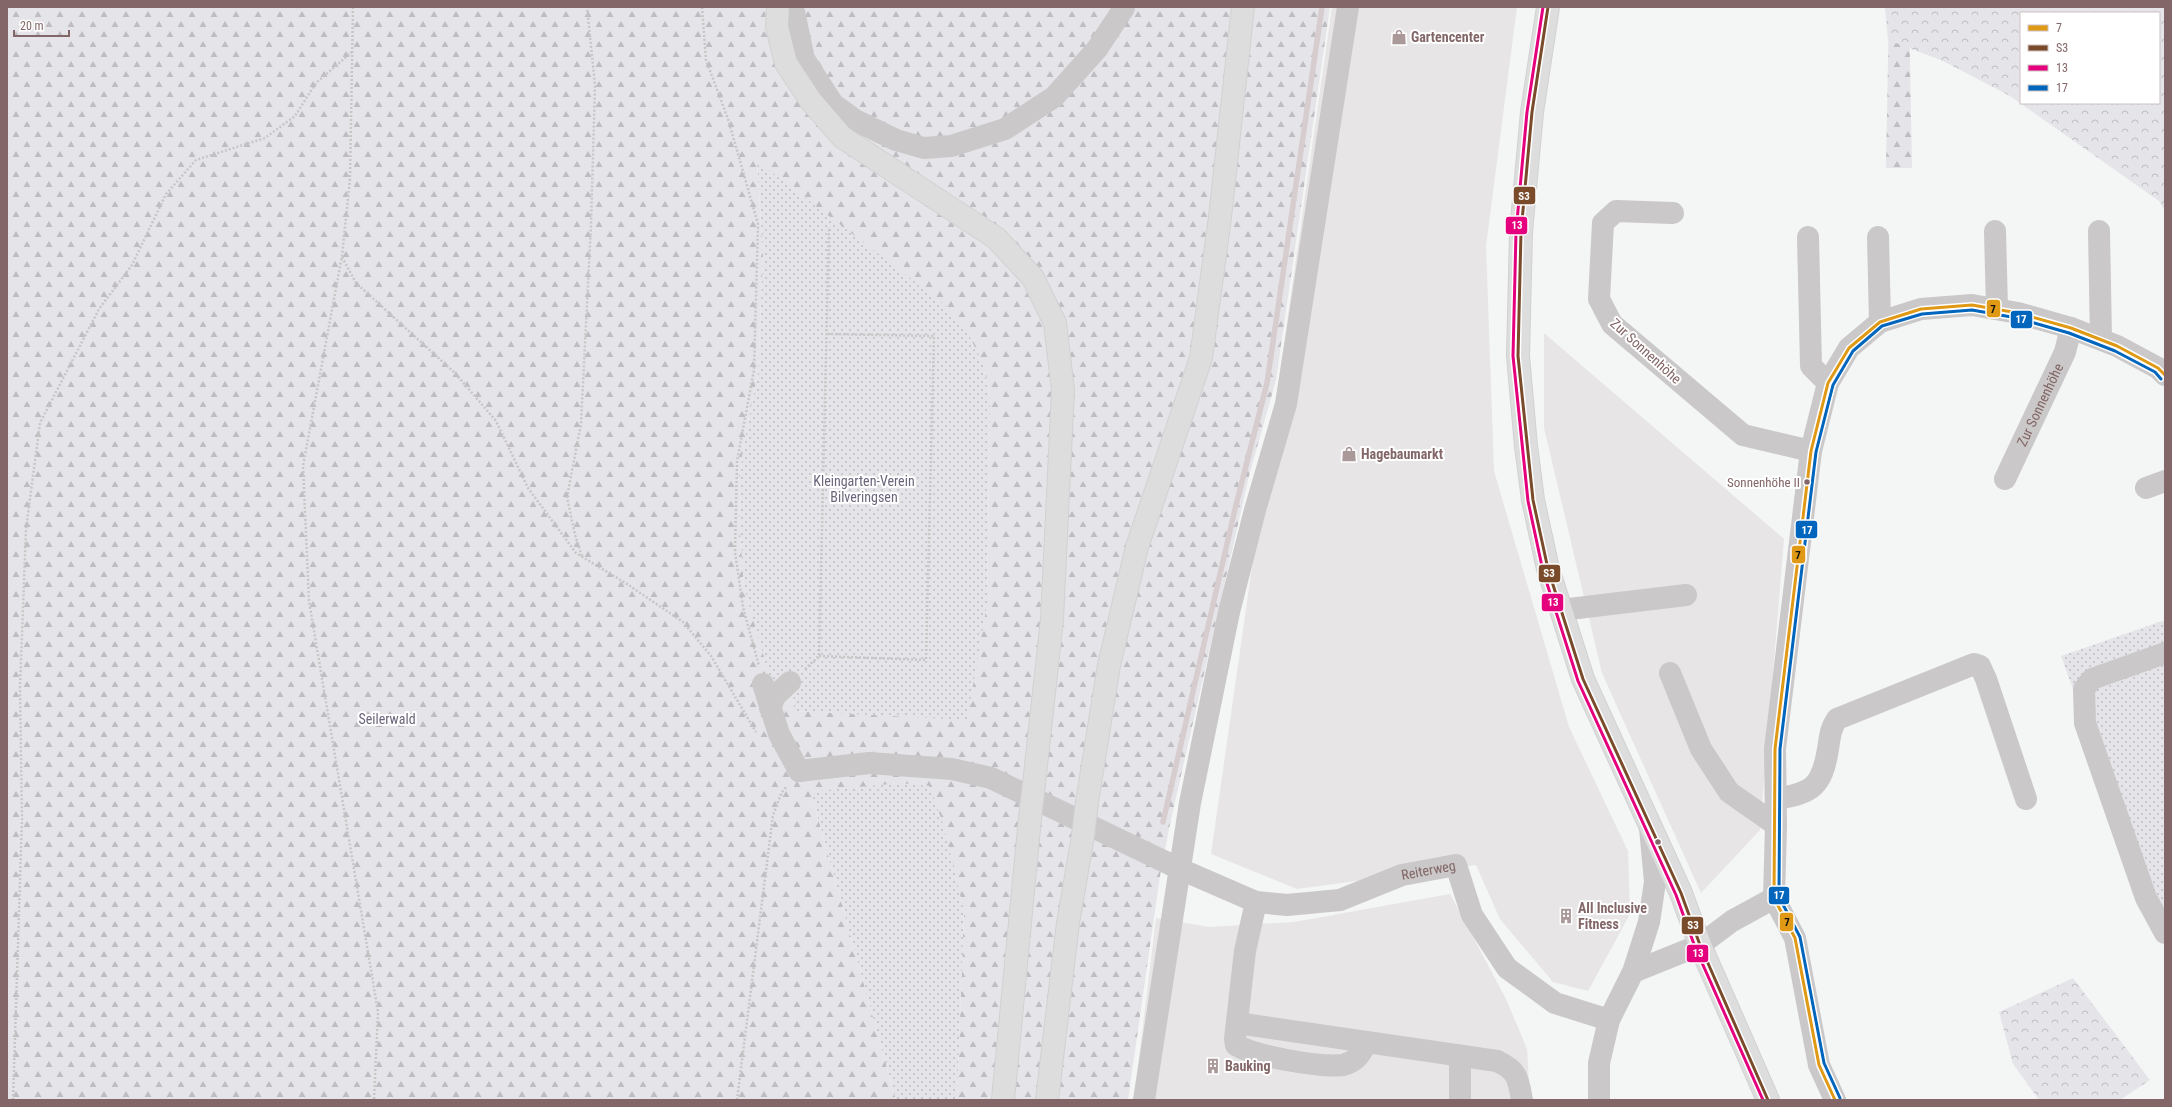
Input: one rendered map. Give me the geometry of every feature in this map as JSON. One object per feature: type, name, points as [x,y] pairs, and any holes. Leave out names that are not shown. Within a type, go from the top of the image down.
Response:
[{"type":"main road","points":[[778,7],[777,26],[786,63],[816,107],[842,137],[996,238],[1033,278],[1055,323],[1063,390],[1052,619],[1030,818],[1003,1100]]},
{"type":"main road","points":[[1047,1100],[1068,923],[1109,665],[1137,547],[1201,358],[1220,217],[1243,7]]},
{"type":"main road","points":[[1548,7],[1532,112],[1522,225],[1518,356],[1526,446],[1534,500],[1548,569],[1583,678],[1681,893],[1700,945],[1768,1100]]},
{"type":"street","points":[[792,7],[804,59],[833,104],[855,120],[896,140],[924,148],[951,146],[1005,129],[1054,97],[1097,50],[1124,8]]},
{"type":"street","points":[[1144,1100],[1190,803],[1229,612],[1255,510],[1286,404],[1348,7]]},
{"type":"street","name":"Zur Sonnenhöhe","points":[[1673,214],[1616,211],[1603,223],[1599,299],[1612,324],[1743,435],[1811,451]]},
{"type":"street","points":[[1995,231],[1997,309]]},
{"type":"street","points":[[2099,231],[2101,339]]},
{"type":"street","points":[[1808,237],[1810,366],[1828,382]]},
{"type":"street","points":[[1878,237],[1880,322]]},
{"type":"street","points":[[1835,1100],[1819,1065],[1795,938],[1774,898],[1776,825],[1775,749],[1811,451],[1828,382],[1850,348],[1880,322],[1921,309],[1972,305],[2018,313],[2071,328],[2101,339],[2158,368],[2165,375]]},
{"type":"street","name":"Zur Sonnenhöhe","points":[[2005,479],[2065,352],[2071,328]]},
{"type":"street","points":[[1561,610],[1686,595]]},
{"type":"street","points":[[2165,653],[2092,679],[2084,689],[2085,723],[2146,898],[2165,933]]},
{"type":"street","points":[[1776,799],[1800,795],[1811,790],[1825,763],[1831,727],[1837,719],[1974,664],[1980,666],[1986,679],[2026,799]]},
{"type":"street","points":[[1670,673],[1701,749],[1728,792],[1776,825]]},
{"type":"street","points":[[770,708],[775,696],[790,682]]},
{"type":"street","points":[[764,684],[779,734],[799,771]]},
{"type":"street","name":"Reiterweg","points":[[799,771],[869,763],[952,769],[991,778],[1180,869],[1256,902],[1287,905],[1340,900],[1402,875],[1456,865],[1472,914],[1507,968],[1554,1003],[1609,1020]]},
{"type":"street","points":[[1600,1100],[1599,1063],[1609,1020],[1633,972],[1649,922],[1655,882],[1649,823]]},
{"type":"street","points":[[1633,972],[1700,945],[1732,922],[1774,898]]},
{"type":"street","points":[[1256,902],[1245,951],[1235,1039],[1236,1045],[1246,1051],[1309,1064],[1343,1065],[1359,1057],[1366,1043]]},
{"type":"street","points":[[1237,1023],[1497,1061],[1508,1067],[1518,1077],[1522,1100]]},
{"type":"street","points":[[1460,1056],[1460,1100]]},
{"type":"path","points":[[295,7],[301,7]]},
{"type":"path","points":[[354,7],[350,179],[342,256],[303,466],[309,601],[378,1012],[374,1100]]},
{"type":"path","points":[[582,556],[575,535],[567,498],[581,424],[591,232],[595,85],[587,7]]},
{"type":"path","points":[[702,7],[706,60],[728,119],[758,224],[754,370],[737,461],[735,552],[743,607],[764,684]]},
{"type":"path","points":[[13,1100],[22,819],[20,687],[26,529],[40,423],[99,309],[132,265],[166,194],[196,160],[265,138],[295,116],[316,83],[353,51]]},
{"type":"path","points":[[819,656],[828,334],[829,227]]},
{"type":"path","points":[[342,256],[356,283],[455,373],[496,422],[528,488],[576,552],[683,622],[711,656],[757,734]]},
{"type":"path","points":[[790,682],[819,656],[926,660],[934,336],[828,334]]},
{"type":"path","points":[[737,1100],[773,815],[782,792],[799,771]]},
{"type":"shaded area","points":[[1332,7],[1517,7],[1486,246],[1494,471],[1569,727],[1628,851],[1630,914],[1588,991],[1553,982],[1500,919],[1476,865],[1297,889],[1211,854]]},
{"type":"shaded area","points":[[1544,333],[1784,539],[1760,830],[1701,893],[1602,673],[1544,428]]},
{"type":"shaded area","points":[[1450,894],[1506,999],[1527,1049],[1530,1100],[1134,1100],[1156,918],[1209,927],[1294,922]]},
{"type":"green space","name":"Seilerwald","points":[[7,7],[1330,7],[1276,380],[1249,476],[1170,824],[1160,876],[1128,1100],[957,1100],[964,911],[900,783],[812,796],[896,1100],[7,1100]],"holes":[[[757,162],[985,368],[990,402],[987,604],[849,713],[794,711],[793,687],[778,679],[744,587],[740,528],[739,483],[744,443],[758,373],[763,254]]]},
{"type":"green space","points":[[1885,7],[2165,7],[2165,211],[2159,201],[2021,104],[2160,104],[2160,12],[2020,12],[2020,103],[2010,96],[1943,61],[1888,40]]},
{"type":"green space","points":[[1889,7],[1909,7],[1912,168],[1886,168]]},
{"type":"green space","name":"Kleingarten-Verein Bilveringsen","points":[[757,161],[944,304],[970,337],[985,368],[990,402],[987,604],[967,720],[794,711],[793,687],[778,679],[771,682],[744,587],[740,528],[739,483],[744,443],[758,373],[763,254]]},
{"type":"green space","points":[[2165,620],[2165,928],[2147,894],[2061,656]]},
{"type":"green space","points":[[900,783],[930,786],[944,827],[964,911],[957,1100],[896,1100],[812,796],[818,791]]},
{"type":"green space","points":[[2073,978],[2150,1080],[2120,1100],[2039,1100],[2013,1064],[1999,1012]]},
{"type":"waterway","points":[[1163,822],[1235,509],[1267,383],[1322,7]]},
{"type":"transit line","name":"13","points":[[1543,7],[1527,112],[1516,232],[1513,356],[1528,501],[1543,571],[1578,681],[1676,895],[1695,947],[1763,1100]]},
{"type":"transit line","name":"S3","points":[[1548,7],[1532,112],[1521,232],[1518,356],[1533,500],[1548,569],[1583,679],[1681,893],[1700,945],[1768,1100]]},
{"type":"transit line","name":"7","points":[[1835,1100],[1819,1065],[1795,938],[1774,898],[1775,749],[1811,451],[1828,383],[1849,348],[1880,322],[1921,309],[1972,305],[2018,313],[2071,328],[2117,346],[2158,368],[2165,375]]},
{"type":"transit line","name":"17","points":[[1840,1098],[1824,1063],[1800,937],[1779,897],[1780,749],[1816,452],[1833,385],[1853,351],[1882,326],[1922,314],[1972,310],[2017,318],[2069,333],[2115,351],[2155,372],[2161,379]]},
{"type":"place","name":"Gartencenter","points":[[1399,37]]},
{"type":"place","name":"Hagebaumarkt","points":[[1349,454]]},
{"type":"place","name":"Sonnenhöhe II","points":[[1807,482]]},
{"type":"place","name":"All Inclusive Fitness","points":[[1566,916]]},
{"type":"place","name":"Bauking","points":[[1213,1066]]}]
